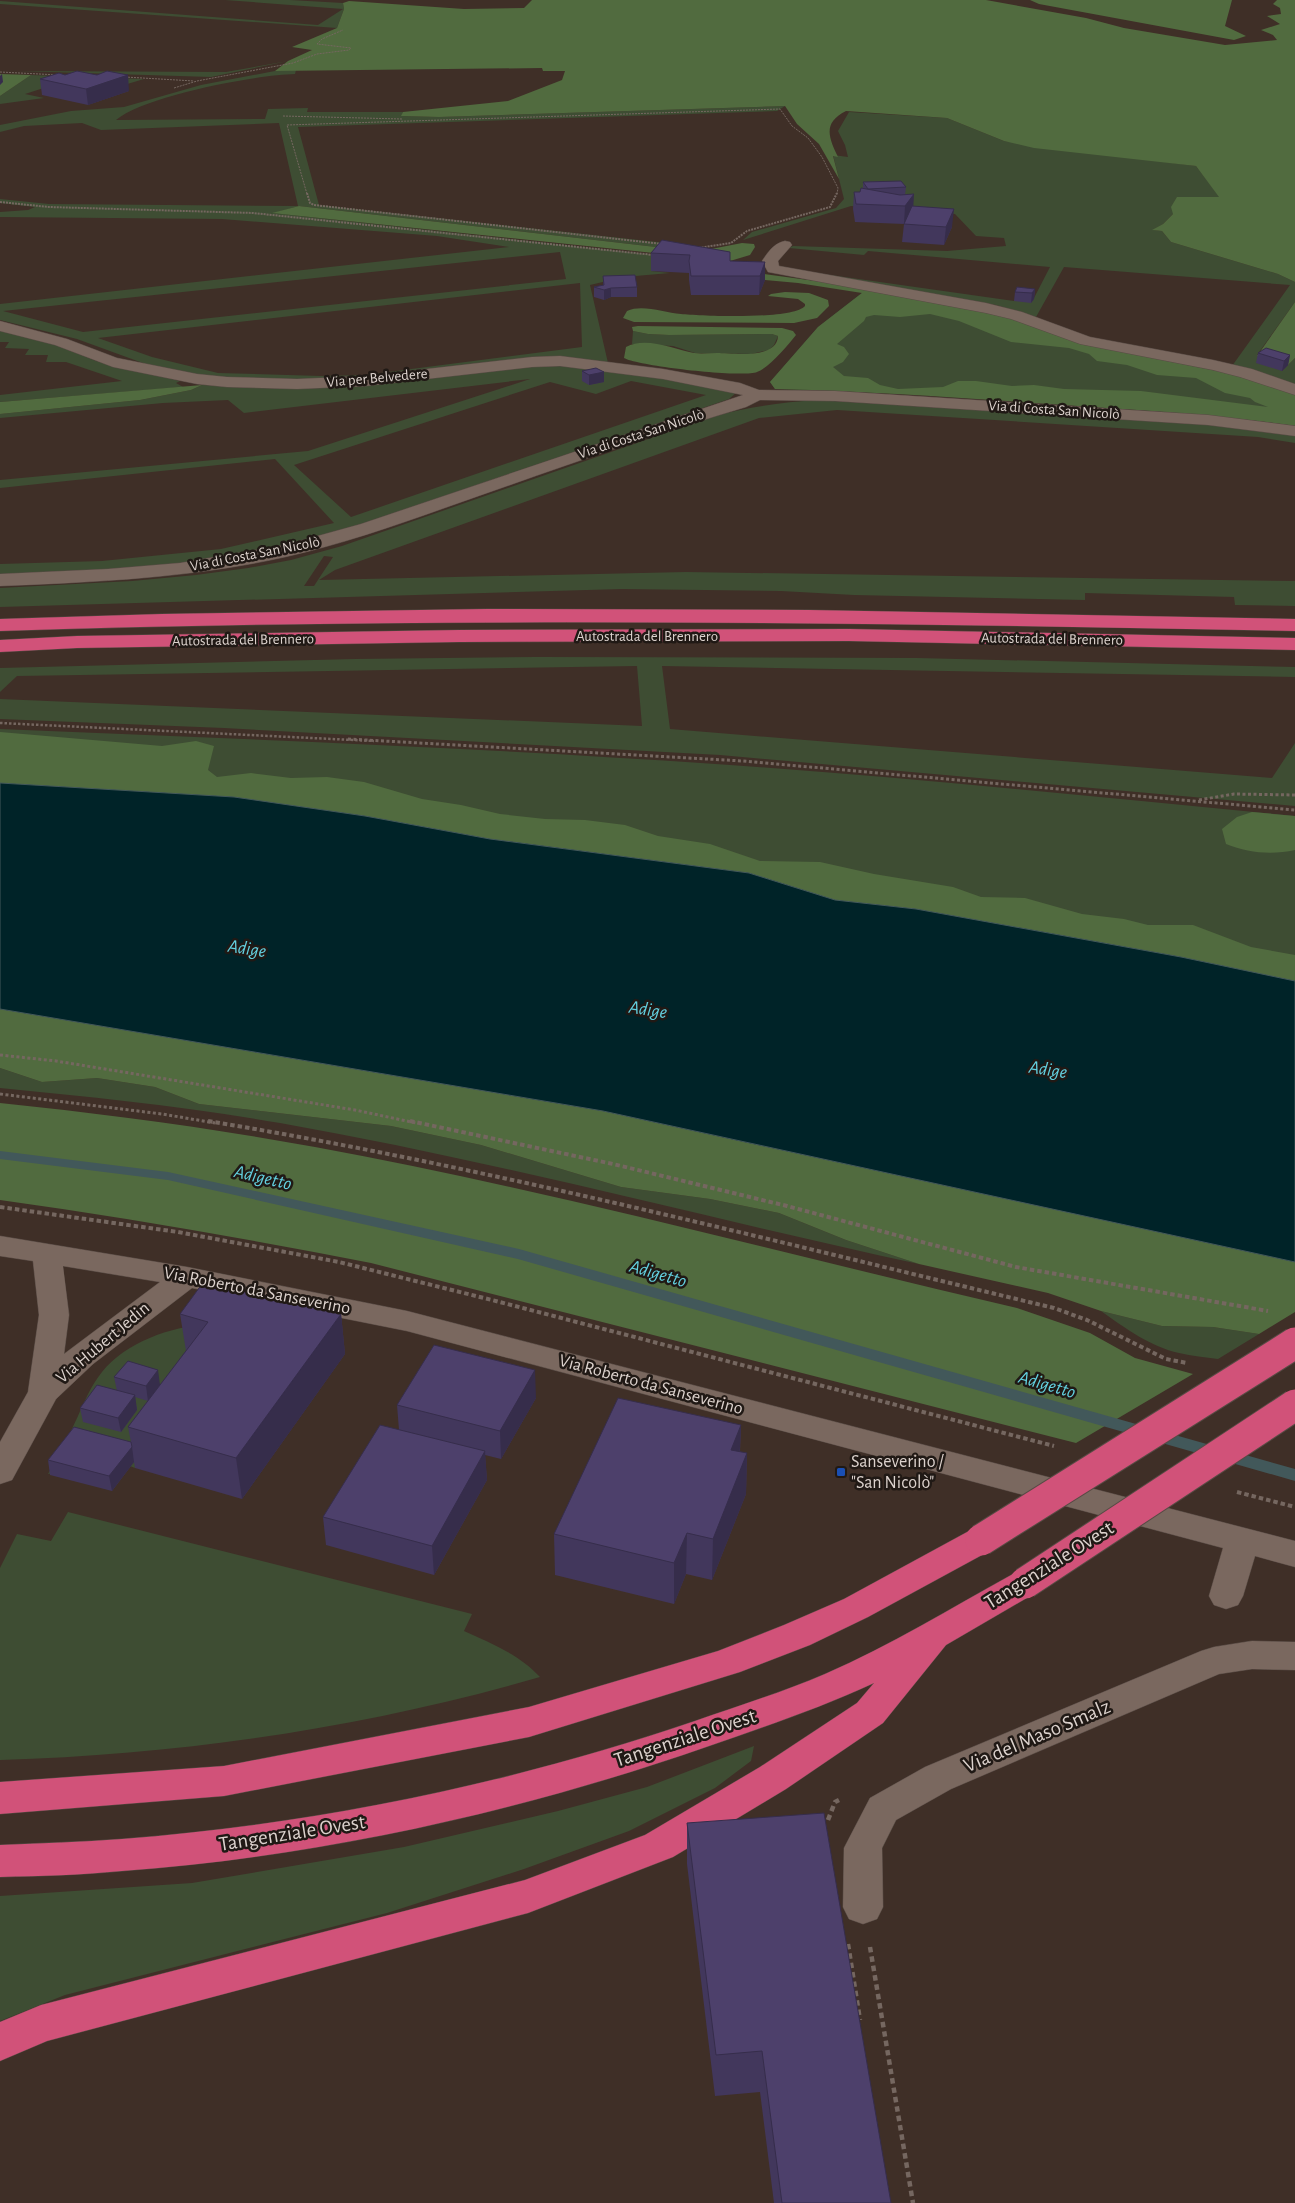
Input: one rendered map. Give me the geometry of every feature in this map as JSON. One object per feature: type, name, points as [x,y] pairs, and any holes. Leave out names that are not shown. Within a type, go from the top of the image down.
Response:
[{"type":"highway","name":"Autostrada del Brennero","points":[[0,625],[95,621],[470,616],[869,616],[1295,625]]},
{"type":"highway","name":"Autostrada del Brennero","points":[[0,646],[458,636],[838,635],[1295,644]]},
{"type":"highway","points":[[0,1798],[224,1781],[528,1722],[717,1665],[797,1635],[856,1608],[981,1540],[1295,1343]]},
{"type":"highway","name":"Tangenziale Ovest","points":[[0,1861],[123,1855],[236,1842],[462,1804],[671,1745],[840,1683],[940,1630],[1025,1583],[1295,1405]]},
{"type":"highway","points":[[0,2042],[40,2024],[528,1896],[659,1846],[773,1778],[870,1713],[940,1630]]},
{"type":"street","points":[[785,245],[774,254],[770,261],[773,270],[986,308],[1016,315],[1086,341],[1246,372],[1295,390]]},
{"type":"street","name":"Via per Belvedere","points":[[0,326],[60,342],[114,362],[197,379],[227,382],[297,384],[365,381],[532,362],[560,361],[663,374],[740,388],[757,395]]},
{"type":"street","name":"Via di Costa San Nicolò","points":[[0,580],[132,573],[210,565],[285,551],[360,531],[629,437],[740,403],[757,395],[835,396],[1066,410],[1208,420],[1295,431]]},
{"type":"street","name":"Via Roberto da Sanseverino","points":[[0,1246],[187,1276],[407,1321],[1295,1554]]},
{"type":"street","name":"Via Hubert Jedin","points":[[44,1392],[54,1315],[47,1254]]},
{"type":"street","name":"Via Hubert Jedin","points":[[0,1472],[44,1392],[82,1356],[187,1276]]},
{"type":"street","points":[[1226,1596],[1242,1540]]},
{"type":"street","name":"Via del Maso Smalz","points":[[863,1907],[863,1848],[883,1809],[938,1778],[1214,1661],[1252,1655],[1295,1656]]},
{"type":"path","points":[[174,88],[196,81],[293,63],[316,54],[349,50],[351,48],[316,44],[316,42],[344,30]]},
{"type":"path","points":[[0,72],[60,75]]},
{"type":"path","points":[[122,77],[196,81]]},
{"type":"path","points":[[283,116],[437,120],[780,109],[792,126],[808,138],[822,157],[838,188],[835,200],[830,207],[747,231],[731,243],[698,248],[331,208],[310,203],[287,124],[437,120]]},
{"type":"path","points":[[0,202],[49,207],[253,213],[325,218],[655,255]]},
{"type":"path","points":[[0,723],[422,743],[743,761],[1295,810]]},
{"type":"path","points":[[1197,801],[1212,796],[1232,794],[1295,795]]},
{"type":"path","points":[[0,1056],[56,1061],[355,1110],[614,1164],[787,1206],[1016,1267],[1277,1313]]},
{"type":"path","points":[[0,1094],[162,1114],[291,1135],[510,1178],[1044,1305],[1087,1320],[1166,1359],[1194,1365]]},
{"type":"path","points":[[0,1207],[89,1218],[219,1239],[361,1267],[1055,1446]]},
{"type":"path","points":[[1228,1490],[1295,1507]]},
{"type":"path","points":[[829,1830],[828,1820],[834,1802],[844,1798]]},
{"type":"path","points":[[863,1907],[913,2203]]},
{"type":"path","points":[[846,1938],[861,2026]]},
{"type":"green space","points":[[225,0],[290,0],[343,3],[344,9],[337,28],[0,4],[0,1],[318,25],[343,9]]},
{"type":"green space","points":[[532,0],[986,0],[1086,18],[1124,28],[1225,45],[1277,40],[1273,35],[1261,30],[1280,24],[1267,16],[1281,14],[1280,8],[1273,4],[1277,0],[1295,0],[1295,282],[1278,274],[1171,242],[1162,231],[1152,230],[1163,224],[1173,214],[1171,207],[1177,197],[1219,197],[1196,166],[1034,148],[1004,141],[947,118],[846,111],[833,121],[830,131],[830,137],[838,157],[833,156],[839,179],[819,144],[797,124],[785,106],[439,117],[401,116],[403,112],[508,101],[562,80],[565,71],[543,71],[542,68],[275,71],[288,61],[312,50],[292,47],[337,28],[344,9],[343,3],[349,1],[464,9],[524,8]]},
{"type":"green space","points":[[1030,0],[1232,0],[1225,26],[1246,36],[1234,40],[1039,4]]},
{"type":"green space","points":[[288,61],[211,77],[18,71],[226,72]]},
{"type":"green space","points":[[296,70],[295,74],[254,78],[174,95],[130,111],[116,120],[265,119],[268,109],[308,108],[307,112],[403,112],[402,116],[439,117],[785,106],[777,111],[298,127],[319,205],[694,246],[682,250],[299,206],[274,213],[666,256],[651,271],[670,273],[624,277],[590,285],[608,363],[582,360],[358,378],[283,382],[220,379],[151,366],[77,339],[0,320],[0,304],[509,247],[437,236],[222,219],[0,217],[0,212],[28,210],[35,207],[0,203],[0,199],[49,204],[298,206],[279,123],[101,130],[82,123],[24,126],[0,132],[0,125],[71,111],[124,107],[201,85],[275,71]],"holes":[[[560,252],[566,279],[83,332],[3,311]],[[580,283],[582,347],[365,375],[321,376],[218,373],[152,357],[98,338]]]},
{"type":"green space","points":[[0,74],[31,75],[0,96]]},
{"type":"green space","points":[[31,75],[144,79],[114,88],[53,85],[25,94],[44,98],[0,104],[0,96]]},
{"type":"green space","points":[[849,112],[947,118],[1004,141],[1196,166],[1220,197],[1173,214],[1163,224],[1153,230],[1162,231],[1171,242],[1278,274],[1295,282],[1295,302],[1257,355],[1282,371],[1295,358],[1295,387],[1232,366],[1290,285],[1064,267],[1036,317],[996,305],[781,268],[1014,301],[1016,297],[1034,298],[1050,267],[868,251],[864,255],[789,248],[793,246],[947,251],[1006,246],[1004,238],[976,236],[955,214],[851,206],[743,240],[752,232],[836,208],[844,199],[833,155],[848,157],[845,145],[838,131]]},
{"type":"green space","points":[[299,206],[682,250],[711,249],[742,243],[754,244],[755,247],[750,255],[730,261],[272,213]]},
{"type":"green space","points":[[764,274],[845,285],[988,311],[1097,347],[1238,375],[1295,394],[1295,426],[1234,418],[1142,410],[844,391],[775,389],[770,382],[818,327],[862,293],[765,280]],"holes":[[[930,314],[959,321],[1011,342],[1069,348],[1089,354],[1097,361],[1127,365],[1157,375],[1196,378],[1225,393],[1250,398],[1268,407],[1141,391],[1064,389],[1034,385],[1012,386],[976,381],[958,381],[943,387],[898,389],[880,385],[868,378],[844,376],[833,367],[843,362],[849,354],[844,347],[837,344],[864,321],[866,317],[874,315],[900,317]]]},
{"type":"green space","points":[[785,292],[809,293],[828,300],[829,306],[817,318],[794,323],[634,322],[623,318],[627,311],[640,308],[692,315],[746,316],[784,313],[805,306],[798,299],[768,296]]},
{"type":"green space","points":[[863,292],[1097,347],[1196,366],[1295,394],[1263,421],[1019,400],[775,389],[770,382],[818,327]]},
{"type":"green space","points":[[1295,302],[1295,358],[1288,365],[1257,356]]},
{"type":"green space","points":[[632,327],[782,328],[793,331],[796,335],[778,356],[757,372],[712,372],[668,368],[633,361],[624,358],[626,347],[634,344],[651,343],[697,353],[753,354],[770,349],[776,344],[778,336],[772,334],[648,334],[633,331]]},
{"type":"green space","points":[[0,330],[57,345],[96,361],[180,381],[176,383],[183,387],[0,402],[0,395],[122,381],[66,362],[46,362],[48,355],[25,355],[29,349],[5,348],[9,342],[0,342]]},
{"type":"green space","points":[[633,331],[669,335],[772,334],[778,336],[774,345],[769,350],[751,354],[695,353],[673,346],[632,344]]},
{"type":"green space","points":[[544,365],[601,367],[737,392],[729,399],[328,536],[244,555],[141,568],[0,575],[0,564],[102,561],[221,549],[334,523],[275,459],[0,488],[0,480],[308,451],[530,379],[244,413],[228,400],[163,403],[0,418],[0,414],[140,400],[191,390],[202,385],[295,387]],"holes":[[[631,381],[706,395],[351,517],[294,465],[550,382],[596,394]]]},
{"type":"green space","points":[[202,385],[191,390],[140,400],[0,414],[0,402]]},
{"type":"green space","points":[[818,400],[1210,425],[1295,435],[1295,443],[1258,437],[837,410],[759,418],[335,570],[319,580],[686,572],[1295,581],[1295,606],[1235,605],[1234,597],[1085,593],[1085,600],[854,595],[781,591],[622,589],[0,607],[0,588],[132,581],[196,575],[291,560],[342,546],[714,416],[779,404]],"holes":[[[324,556],[333,557],[314,586],[304,586]]]},
{"type":"green space","points":[[536,657],[917,658],[1295,667],[1295,677],[662,666],[670,729],[1272,778],[1295,743],[1295,806],[720,755],[224,728],[0,719],[0,699],[642,726],[637,666],[17,676],[0,692],[0,668],[355,659]]},
{"type":"green space","points":[[0,729],[274,740],[730,765],[942,782],[1295,816],[1295,981],[916,909],[835,900],[749,873],[490,839],[365,816],[234,797],[0,783]]},
{"type":"green space","points":[[0,732],[162,746],[196,741],[214,746],[208,770],[217,777],[251,773],[291,778],[327,777],[364,782],[422,799],[500,814],[625,825],[658,836],[710,844],[760,861],[820,862],[874,874],[953,887],[981,897],[1025,898],[1082,914],[1124,919],[1148,925],[1193,925],[1251,947],[1295,955],[1295,981],[1181,957],[916,909],[835,900],[749,873],[490,839],[365,816],[234,797],[0,783]]},
{"type":"green space","points":[[1252,812],[1295,816],[1295,850],[1260,852],[1226,844],[1222,829],[1237,817]]},
{"type":"green space","points":[[0,1009],[603,1111],[1295,1262],[1295,1312],[1259,1334],[1213,1327],[1162,1326],[1101,1311],[1048,1293],[919,1264],[846,1240],[779,1213],[710,1199],[621,1187],[481,1145],[391,1126],[199,1104],[155,1087],[97,1078],[42,1082],[0,1068]]},
{"type":"green space","points":[[0,1068],[42,1082],[97,1078],[155,1087],[199,1104],[391,1126],[481,1145],[621,1187],[710,1199],[779,1213],[846,1240],[919,1264],[521,1172],[360,1138],[280,1123],[176,1107],[0,1088]]},
{"type":"green space","points":[[0,1103],[158,1122],[276,1140],[491,1183],[1017,1308],[1090,1333],[1135,1358],[1193,1374],[1076,1443],[371,1263],[186,1229],[0,1200]]},
{"type":"green space","points":[[1101,1311],[1162,1326],[1213,1327],[1259,1334],[1218,1359],[1194,1356],[1169,1350],[1148,1342]]},
{"type":"green space","points":[[208,1324],[135,1468],[130,1466],[48,1474],[91,1388],[112,1361],[136,1344],[150,1338],[179,1329]]},
{"type":"green space","points":[[68,1512],[472,1614],[464,1631],[514,1656],[540,1677],[407,1711],[273,1735],[138,1752],[0,1760],[0,1568],[17,1534],[51,1541]]},
{"type":"green space","points":[[754,1746],[751,1761],[715,1788],[629,1831],[524,1869],[387,1913],[65,1995],[0,2021],[0,1896],[192,1883],[404,1847],[558,1811],[647,1787]]},
{"type":"water","name":"Adige","points":[[0,783],[234,797],[365,816],[490,839],[749,873],[835,900],[916,909],[1181,957],[1295,981],[1295,1262],[603,1111],[0,1009]]},
{"type":"building","points":[[77,71],[97,75],[107,71],[128,75],[86,89],[40,79],[59,73],[65,75]]},
{"type":"building","points":[[901,181],[906,187],[868,189],[863,182]]},
{"type":"building","points":[[861,188],[900,195],[914,194],[905,206],[856,204],[854,192],[860,192]]},
{"type":"building","points":[[912,206],[954,209],[946,227],[904,224]]},
{"type":"building","points":[[662,240],[730,252],[730,261],[765,262],[760,276],[691,276],[690,255],[651,253]]},
{"type":"building","points":[[635,275],[637,287],[604,290],[594,287],[604,285],[603,276]]},
{"type":"building","points":[[1017,287],[1035,289],[1032,293],[1015,292]]},
{"type":"building","points":[[1266,348],[1290,355],[1284,361],[1258,353]]},
{"type":"building","points":[[596,368],[604,372],[589,375],[582,371]]},
{"type":"building","points":[[202,1284],[231,1291],[234,1288],[341,1314],[236,1458],[128,1427],[208,1322],[180,1314]]},
{"type":"building","points":[[434,1345],[535,1370],[500,1431],[397,1405]]},
{"type":"building","points":[[128,1361],[158,1370],[146,1386],[114,1377]]},
{"type":"building","points":[[97,1385],[135,1395],[118,1418],[80,1408]]},
{"type":"building","points":[[618,1398],[741,1425],[731,1450],[747,1453],[713,1539],[687,1533],[674,1563],[554,1534]]},
{"type":"building","points":[[380,1425],[485,1451],[432,1546],[323,1517]]},
{"type":"building","points":[[74,1427],[131,1442],[132,1447],[109,1476],[48,1460]]},
{"type":"building","points":[[824,1813],[891,2203],[782,2203],[762,2051],[716,2055],[687,1823]]},
{"type":"waterway","name":"Adigetto","points":[[0,1155],[168,1176],[519,1254],[1295,1475]]},
{"type":"place","name":"Sanseverino / \"San Nicolò\"","points":[[841,1472]]}]
